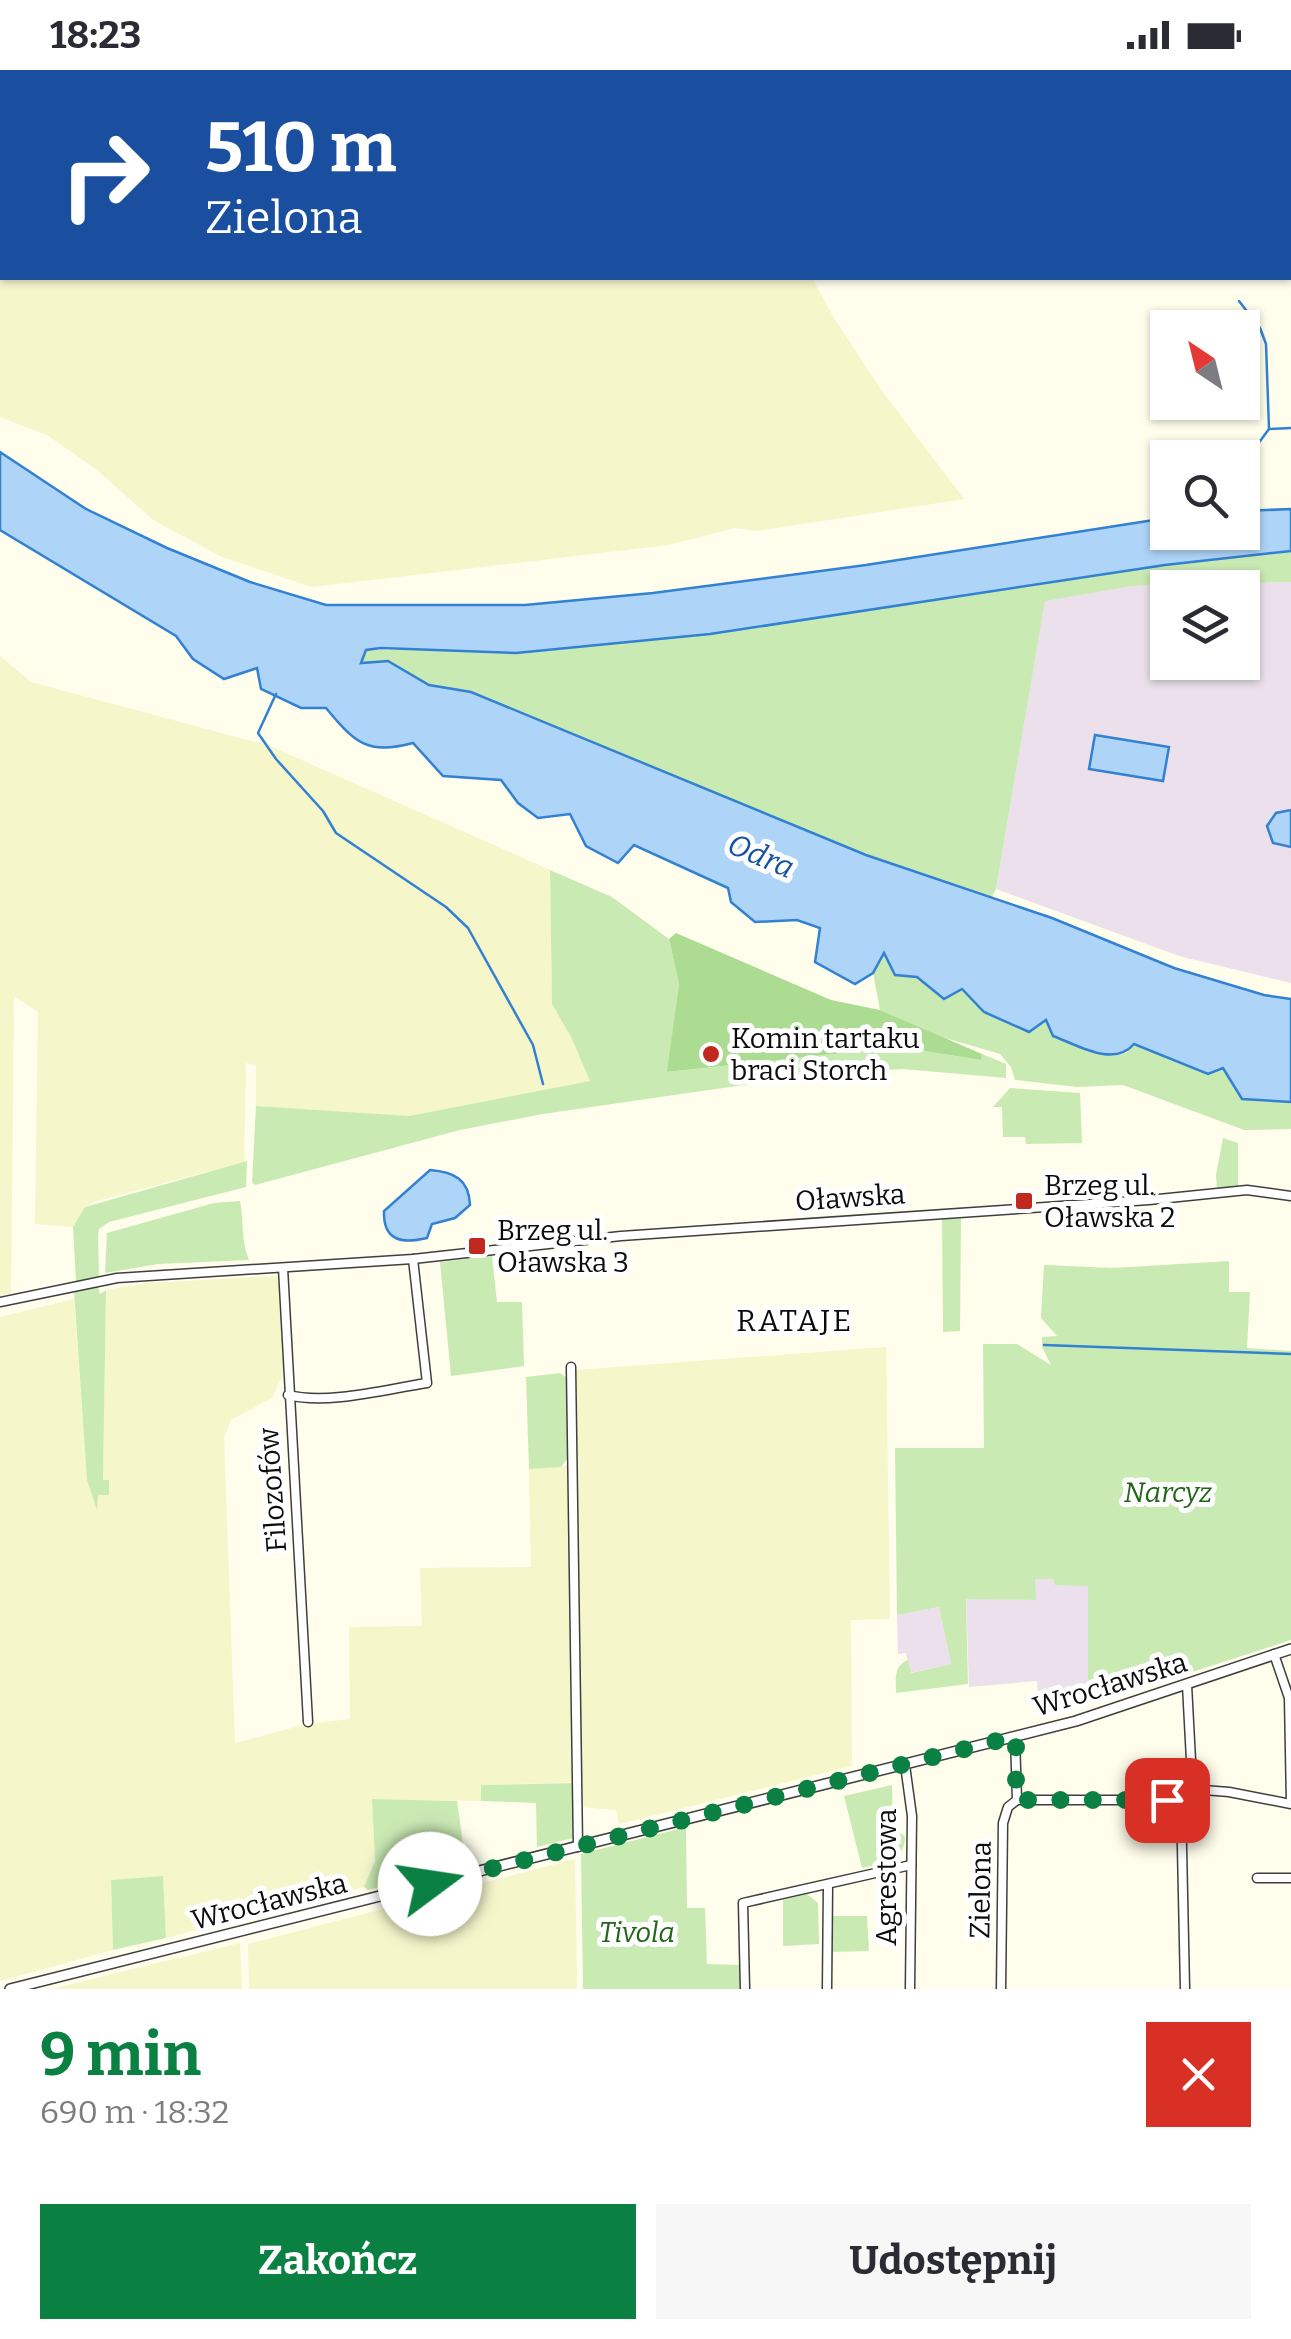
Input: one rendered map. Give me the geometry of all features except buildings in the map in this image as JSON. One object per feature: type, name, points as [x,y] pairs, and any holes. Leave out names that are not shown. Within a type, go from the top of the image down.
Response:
[{"type":"street","name":"Oławska","points":[[0,1302],[117,1278],[206,1270],[413,1259],[621,1236],[1247,1190],[1291,1196]]},
{"type":"street","name":"Filozofów","points":[[308,1722],[288,1395],[300,1398],[357,1394],[427,1383],[413,1259]]},
{"type":"street","points":[[283,1268],[288,1395]]},
{"type":"street","points":[[571,1367],[578,1847]]},
{"type":"street","name":"Wrocławska","points":[[10,1989],[1076,1722],[1291,1649]]},
{"type":"street","points":[[1191,1789],[1291,1804],[1290,1698],[1274,1654]]},
{"type":"street","points":[[1184,1989],[1181,1800],[1191,1789],[1186,1684]]},
{"type":"street","name":"Zielona","points":[[1002,1989],[1003,1822],[1008,1807],[1016,1800],[1016,1736]]},
{"type":"street","name":"Agrestowa","points":[[905,1765],[912,1816],[910,1989]]},
{"type":"street","points":[[1016,1800],[1181,1800]]},
{"type":"street","points":[[744,1989],[743,1904],[911,1864]]},
{"type":"street","points":[[1257,1878],[1291,1878]]},
{"type":"street","points":[[828,1885],[828,1989]]},
{"type":"shaded area","points":[[1291,582],[1291,983],[1179,956],[996,889],[1045,600],[1150,586],[1150,680],[1260,680],[1260,583]]},
{"type":"shaded area","points":[[1035,1579],[1054,1579],[1055,1585],[1088,1585],[1088,1704],[1039,1717],[1037,1681],[969,1687],[966,1598],[1035,1600]]},
{"type":"shaded area","points":[[939,1607],[951,1664],[910,1673],[906,1653],[898,1654],[897,1615]]},
{"type":"green space","points":[[0,280],[813,280],[882,391],[964,499],[757,531],[735,528],[668,545],[312,587],[222,557],[153,520],[96,469],[47,435],[0,417]]},
{"type":"green space","points":[[1291,551],[1291,582],[1260,583],[1260,570],[1150,570],[1150,586],[1045,601],[992,897],[865,855],[471,692],[429,685],[388,661],[361,664],[366,650],[449,650],[894,606],[1165,565]]},
{"type":"green space","points":[[0,656],[31,682],[270,746],[550,870],[552,1003],[590,1081],[409,1116],[256,1106],[256,1065],[246,1063],[244,1162],[93,1202],[85,1207],[73,1227],[35,1224],[38,1012],[14,996],[11,1293],[0,1296]]},
{"type":"green space","points":[[550,870],[612,897],[669,939],[679,984],[668,1072],[898,1047],[980,1060],[982,1054],[1006,1064],[1006,1078],[903,1069],[819,1074],[543,1114],[460,1130],[255,1185],[252,1182],[256,1106],[409,1116],[590,1081],[552,1004]]},
{"type":"green space","points":[[676,933],[831,1000],[880,1010],[982,1054],[981,1060],[898,1047],[667,1072],[679,984],[669,939]]},
{"type":"green space","points":[[883,953],[895,975],[917,977],[944,999],[961,989],[984,1012],[1046,1020],[1120,1054],[1133,1044],[1208,1074],[1223,1068],[1242,1099],[1291,1102],[1291,1129],[1244,1130],[1123,1085],[1077,1087],[1015,1080],[1011,1067],[1000,1054],[942,1037],[880,1010],[873,973]]},
{"type":"green space","points":[[1010,1088],[1080,1093],[1082,1143],[1026,1144],[1025,1137],[1003,1137],[1002,1107],[993,1107]]},
{"type":"green space","points":[[1223,1138],[1238,1143],[1238,1186],[1217,1189],[1216,1175]]},
{"type":"green space","points":[[247,1161],[246,1187],[109,1222],[99,1229],[99,1277],[76,1282],[73,1227],[85,1207]]},
{"type":"green space","points":[[240,1201],[249,1260],[158,1264],[105,1273],[107,1233],[214,1203]]},
{"type":"green space","points":[[942,1219],[961,1219],[960,1331],[943,1332]]},
{"type":"green space","points":[[492,1256],[497,1302],[522,1302],[524,1366],[451,1376],[440,1262]]},
{"type":"green space","name":"Narcyz","points":[[1229,1261],[1229,1292],[1250,1292],[1247,1348],[1291,1351],[1291,1640],[1093,1704],[1088,1694],[1088,1586],[1055,1585],[1053,1579],[1035,1579],[1036,1600],[966,1599],[968,1684],[896,1693],[898,1670],[908,1660],[911,1673],[951,1664],[939,1607],[897,1615],[895,1448],[984,1448],[983,1344],[1017,1344],[1051,1365],[1042,1347],[1042,1337],[1057,1336],[1041,1318],[1044,1265],[1113,1268]]},
{"type":"green space","points":[[281,1276],[284,1372],[272,1398],[231,1420],[224,1437],[235,1743],[307,1724],[350,1719],[349,1627],[422,1626],[420,1568],[531,1567],[529,1469],[576,1465],[576,1370],[886,1347],[890,1619],[851,1620],[852,1766],[619,1824],[616,1810],[581,1807],[580,1782],[481,1785],[481,1801],[372,1799],[375,1861],[364,1887],[166,1938],[163,1876],[111,1880],[113,1950],[0,1981],[0,1317],[74,1299],[87,1479],[96,1507],[98,1495],[109,1494],[109,1481],[103,1481],[106,1290],[148,1283]]},
{"type":"green space","points":[[98,1287],[100,1294],[106,1290],[103,1480],[109,1480],[109,1495],[98,1495],[97,1510],[87,1480],[74,1291]]},
{"type":"green space","points":[[560,1373],[567,1378],[567,1459],[561,1467],[529,1469],[526,1377]]},
{"type":"green space","points":[[575,1783],[573,1838],[537,1847],[536,1803],[481,1801],[481,1785]]},
{"type":"green space","points":[[892,1785],[893,1826],[905,1837],[904,1846],[891,1860],[862,1868],[844,1796]]},
{"type":"green space","points":[[372,1799],[457,1801],[466,1865],[368,1890],[364,1887],[375,1861]]},
{"type":"green space","name":"Tivola","points":[[686,1827],[687,1908],[705,1908],[707,1964],[741,1965],[740,1989],[583,1989],[581,1854]]},
{"type":"green space","points":[[575,1859],[577,1989],[249,1989],[248,1944]]},
{"type":"green space","points":[[163,1876],[166,1938],[113,1950],[111,1880]]},
{"type":"green space","points":[[807,1894],[818,1903],[819,1944],[783,1946],[783,1900]]},
{"type":"green space","points":[[830,1916],[867,1916],[869,1951],[831,1952]]},
{"type":"green space","points":[[240,1943],[242,1989],[53,1989],[92,1979]]},
{"type":"water","name":"Odra","points":[[0,452],[86,509],[167,548],[250,582],[326,605],[525,605],[866,565],[1150,521],[1150,550],[1260,550],[1260,510],[1291,509],[1291,551],[1165,565],[710,634],[516,653],[381,648],[366,650],[361,663],[388,661],[429,685],[471,692],[866,855],[1052,918],[1174,968],[1264,995],[1291,999],[1291,1102],[1242,1099],[1223,1068],[1208,1074],[1134,1044],[1116,1054],[1084,1049],[1053,1036],[1046,1020],[1029,1032],[984,1012],[962,989],[944,999],[917,977],[895,975],[884,953],[873,973],[855,984],[815,962],[820,928],[797,920],[755,922],[731,902],[728,888],[634,845],[618,863],[586,846],[570,814],[538,818],[518,803],[501,780],[443,776],[413,743],[384,748],[363,743],[326,708],[301,708],[261,689],[257,668],[224,679],[193,659],[176,636],[0,530]]},
{"type":"water","points":[[1095,735],[1169,747],[1163,781],[1089,769]]},
{"type":"water","points":[[1291,810],[1291,847],[1273,843],[1267,826],[1276,813]]},
{"type":"water","points":[[430,1170],[459,1178],[467,1189],[470,1205],[455,1218],[432,1224],[427,1238],[396,1238],[387,1229],[384,1211]]},
{"type":"waterway","points":[[1239,301],[1260,328],[1266,344],[1269,429],[1260,441]]},
{"type":"waterway","points":[[1269,429],[1291,428]]},
{"type":"waterway","points":[[276,694],[258,733],[323,811],[336,833],[446,907],[468,928],[533,1045],[543,1084]]},
{"type":"waterway","points":[[1044,1345],[1291,1354]]},
{"type":"place","name":"Komin tartaku braci Storch","points":[[711,1054]]},
{"type":"place","name":"Brzeg ul. Oławska 2","points":[[1024,1201]]},
{"type":"place","name":"Brzeg ul. Oławska 3","points":[[477,1246]]},
{"type":"district","name":"RATAJE","points":[[795,1321]]},
{"type":"route","points":[[430,1884],[1016,1736],[1016,1800],[1167,1800]]}]
